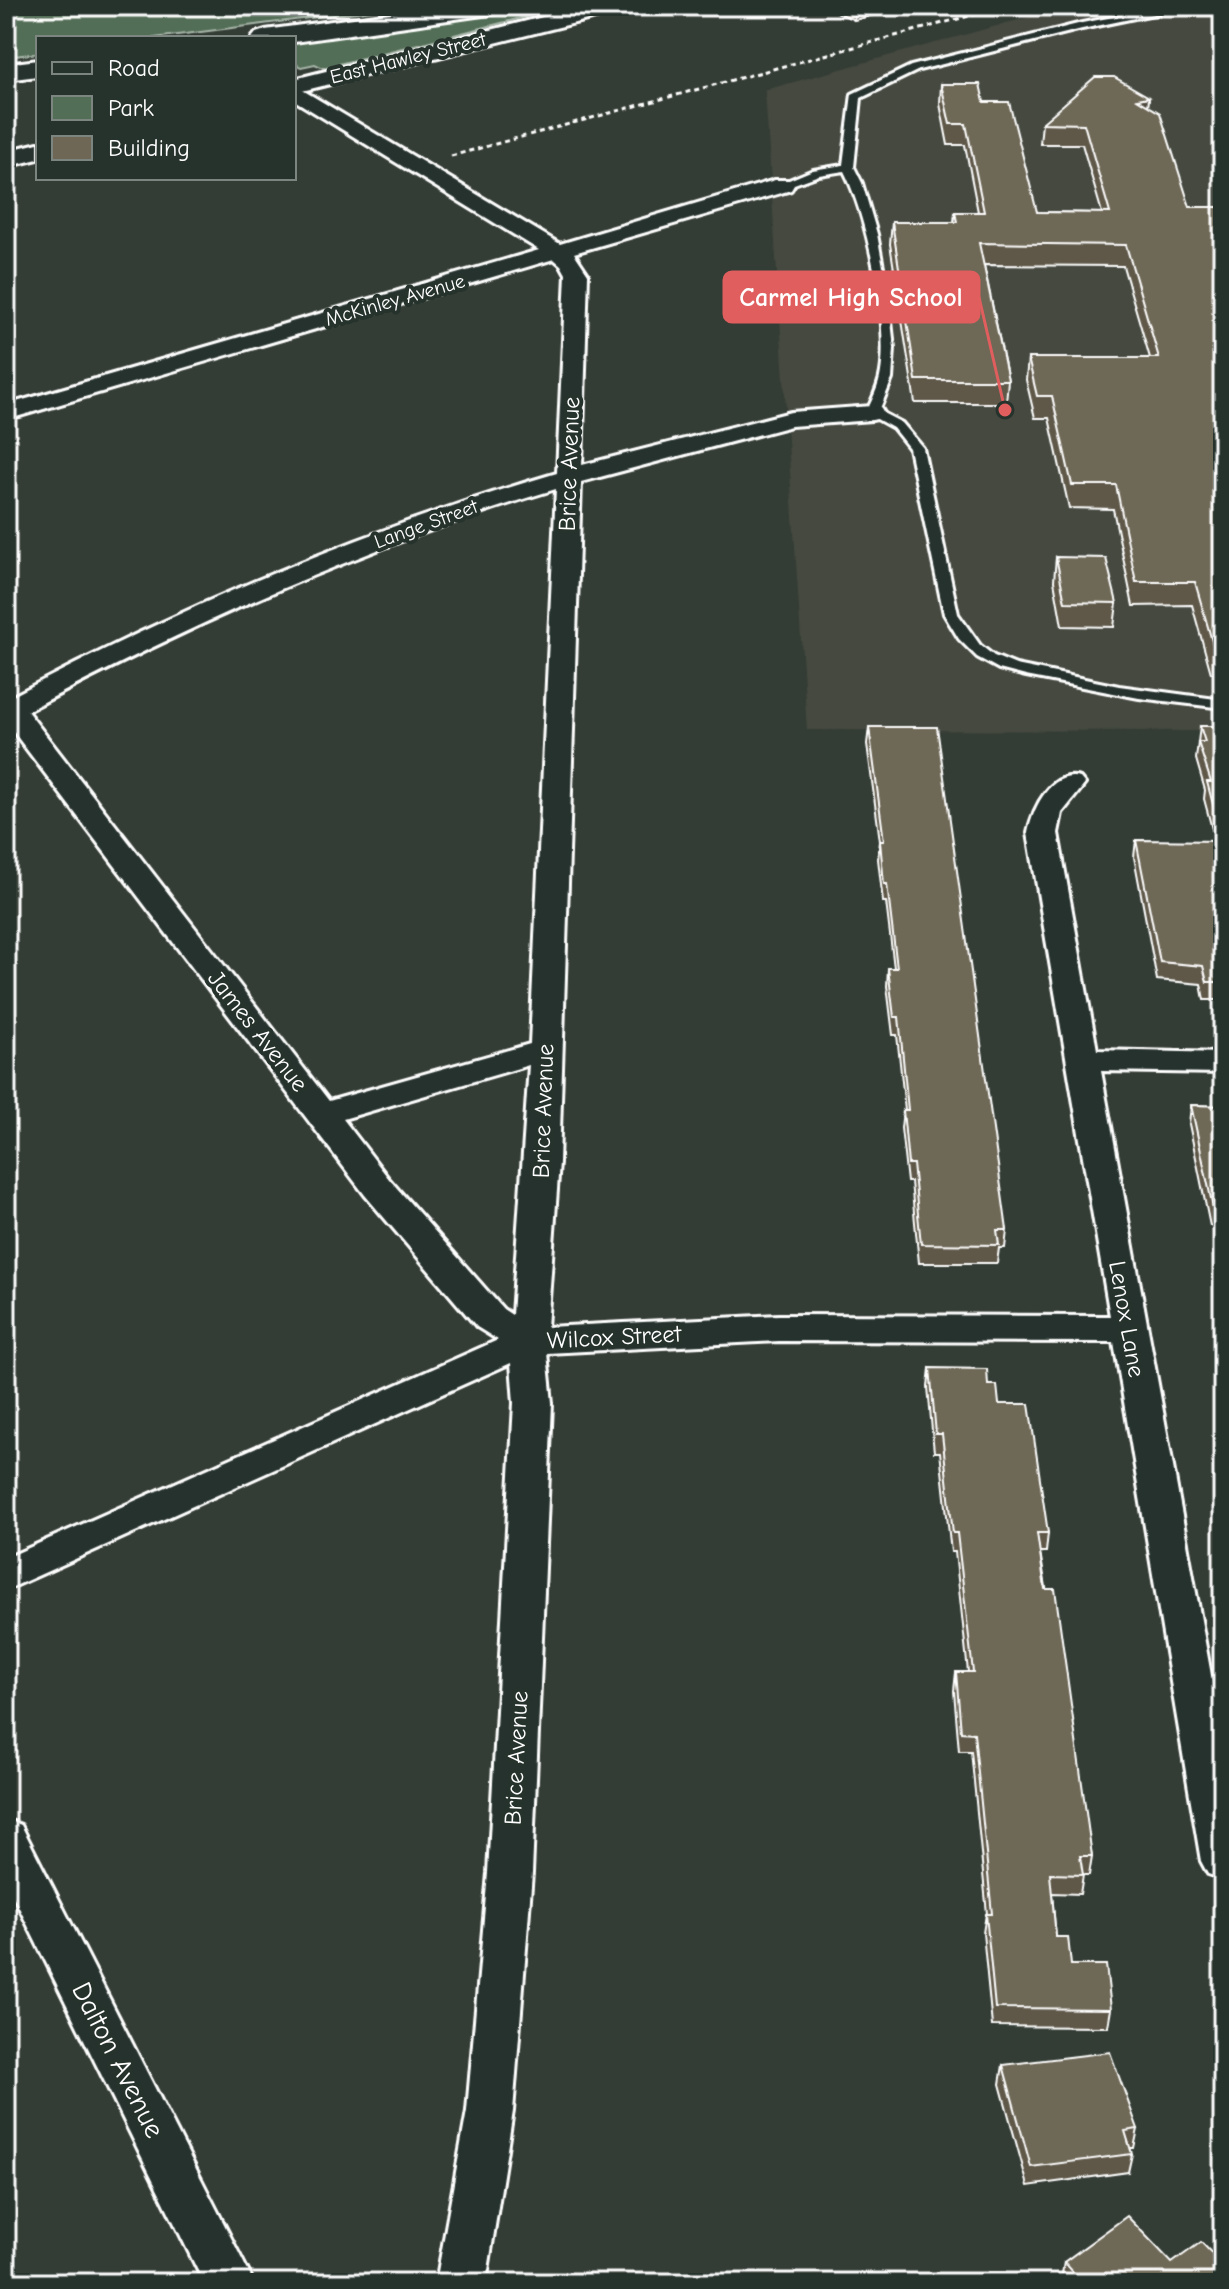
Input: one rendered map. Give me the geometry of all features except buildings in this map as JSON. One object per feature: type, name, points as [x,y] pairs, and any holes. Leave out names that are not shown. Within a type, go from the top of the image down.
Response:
[{"type":"main road","points":[[280,36],[497,6]]},
{"type":"main road","points":[[6,72],[36,68]]},
{"type":"street","name":"East Hawley Street","points":[[296,88],[615,6]]},
{"type":"street","name":"Brice Avenue","points":[[296,90],[558,252],[571,261],[577,274],[542,1162],[528,1341],[533,1403],[510,1873],[490,2111],[461,2283]]},
{"type":"street","points":[[6,159],[36,152]]},
{"type":"street","name":"McKinley Avenue","points":[[6,413],[783,185]]},
{"type":"street","name":"Lange Street","points":[[7,707],[243,594],[403,530],[569,476],[791,419],[872,413]]},
{"type":"street","name":"James Avenue","points":[[7,707],[377,1187],[490,1318],[528,1341]]},
{"type":"street","name":"Lenox Lane","points":[[1070,784],[1047,812],[1043,833],[1223,1861]]},
{"type":"street","points":[[323,1114],[546,1050]]},
{"type":"street","points":[[1083,1060],[1223,1063]]},
{"type":"street","name":"Wilcox Street","points":[[6,1575],[528,1341],[779,1328],[1128,1329]]},
{"type":"street","name":"Dalton Avenue","points":[[6,1837],[229,2283]]},
{"type":"lane","points":[[1187,6],[1082,26],[915,68],[856,96],[848,167],[868,215],[888,342],[888,369],[872,413],[896,421],[916,448],[951,614],[973,648],[996,663],[1023,671],[1128,694],[1223,704]]},
{"type":"lane","points":[[783,185],[817,172],[848,167]]},
{"type":"path","points":[[416,166],[1006,6]]},
{"type":"shaded area","points":[[1069,6],[1223,6],[1223,731],[807,730],[765,90]]},
{"type":"green space","points":[[6,6],[404,6],[170,36],[36,36],[36,53],[6,57]]},
{"type":"green space","points":[[532,6],[569,6],[323,68],[315,64],[301,67],[296,64],[296,39]]},
{"type":"place","name":"Carmel High School","points":[[1005,410]]}]
